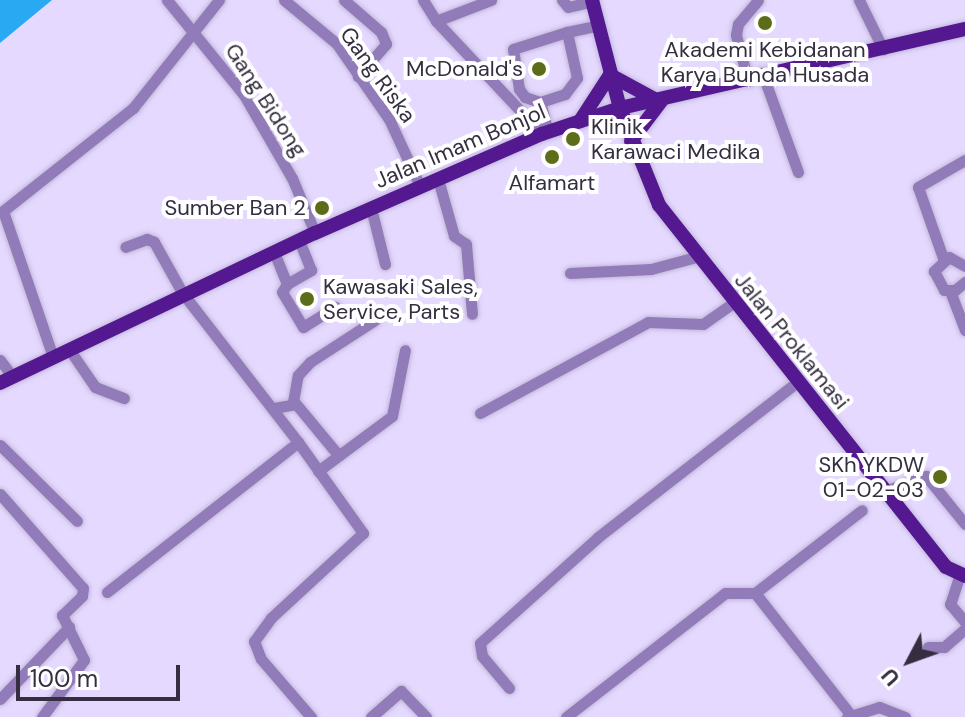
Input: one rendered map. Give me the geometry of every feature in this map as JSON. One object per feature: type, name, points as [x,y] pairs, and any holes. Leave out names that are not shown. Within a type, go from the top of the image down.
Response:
[{"type":"main road","name":"Jalan Proklamasi","points":[[592,1],[620,108],[659,205],[696,257],[946,567],[962,575]]},
{"type":"main road","name":"Jalan Imam Bonjol","points":[[6,380],[315,233],[545,133],[620,108],[764,78],[965,29]]},
{"type":"main road","points":[[580,121],[610,75],[660,100],[631,141]]},
{"type":"street","name":"Gang Bidong","points":[[167,0],[244,95],[292,178],[315,233]]},
{"type":"street","points":[[53,357],[3,211],[133,108],[219,0]]},
{"type":"street","name":"Gang Riska","points":[[284,0],[337,44],[389,119],[420,186]]},
{"type":"street","points":[[344,0],[381,32],[386,44],[358,76]]},
{"type":"street","points":[[423,0],[436,21],[545,133]]},
{"type":"street","points":[[436,21],[491,0]]},
{"type":"street","points":[[562,0],[568,7],[592,1]]},
{"type":"street","points":[[748,81],[736,35],[738,24],[758,0]]},
{"type":"street","points":[[859,0],[883,49]]},
{"type":"street","points":[[545,133],[540,102],[519,89],[513,49],[599,25]]},
{"type":"street","points":[[540,102],[565,94],[577,78],[567,32]]},
{"type":"street","points":[[764,78],[798,172]]},
{"type":"street","points":[[965,160],[918,187],[943,258],[934,277],[950,291],[965,330]]},
{"type":"street","points":[[438,179],[454,236],[465,241],[472,314]]},
{"type":"street","points":[[371,208],[385,264]]},
{"type":"street","points":[[125,247],[147,239],[154,242],[183,294],[274,408],[363,533],[271,618],[254,641],[261,659],[311,717]]},
{"type":"street","points":[[299,241],[311,270],[287,284],[282,292],[303,327],[335,307]]},
{"type":"street","points":[[274,252],[287,284]]},
{"type":"street","points":[[570,273],[651,269],[696,257]]},
{"type":"street","points":[[943,258],[954,257],[965,266]]},
{"type":"street","points":[[950,291],[965,282]]},
{"type":"street","points":[[480,413],[648,322],[703,324],[733,303]]},
{"type":"street","points":[[293,402],[298,375],[310,362],[375,320]]},
{"type":"street","points":[[69,349],[95,387],[124,398]]},
{"type":"street","points":[[318,471],[392,416],[405,350]]},
{"type":"street","points":[[0,360],[6,380]]},
{"type":"street","points":[[509,688],[479,649],[490,632],[598,537],[797,382]]},
{"type":"street","points":[[274,408],[293,402]]},
{"type":"street","points":[[293,402],[339,456]]},
{"type":"street","points":[[107,592],[298,442]]},
{"type":"street","points":[[0,445],[77,521]]},
{"type":"street","points":[[885,491],[926,476],[965,524]]},
{"type":"street","points":[[0,494],[83,588],[82,596],[62,615],[84,660],[42,717]]},
{"type":"street","points":[[566,717],[725,593],[755,593],[862,510]]},
{"type":"street","points":[[962,575],[950,604],[965,622]]},
{"type":"street","points":[[755,593],[848,716],[879,707],[905,717]]},
{"type":"street","points":[[0,699],[69,627]]},
{"type":"street","points":[[928,647],[940,649],[965,629]]},
{"type":"street","points":[[371,717],[401,691],[426,717]]},
{"type":"water","points":[[0,0],[52,0],[0,43]]},
{"type":"place","name":"Akademi Kebidanan Karya Bunda Husada","points":[[765,23]]},
{"type":"place","name":"McDonald's","points":[[539,69]]},
{"type":"place","name":"Klinik Karawaci Medika","points":[[573,139]]},
{"type":"place","name":"Alfamart","points":[[552,157]]},
{"type":"place","name":"Sumber Ban 2","points":[[322,208]]},
{"type":"place","name":"Kawasaki Sales, Service, Parts","points":[[307,299]]},
{"type":"place","name":"SKh YKDW 01-02-03","points":[[940,477]]}]
